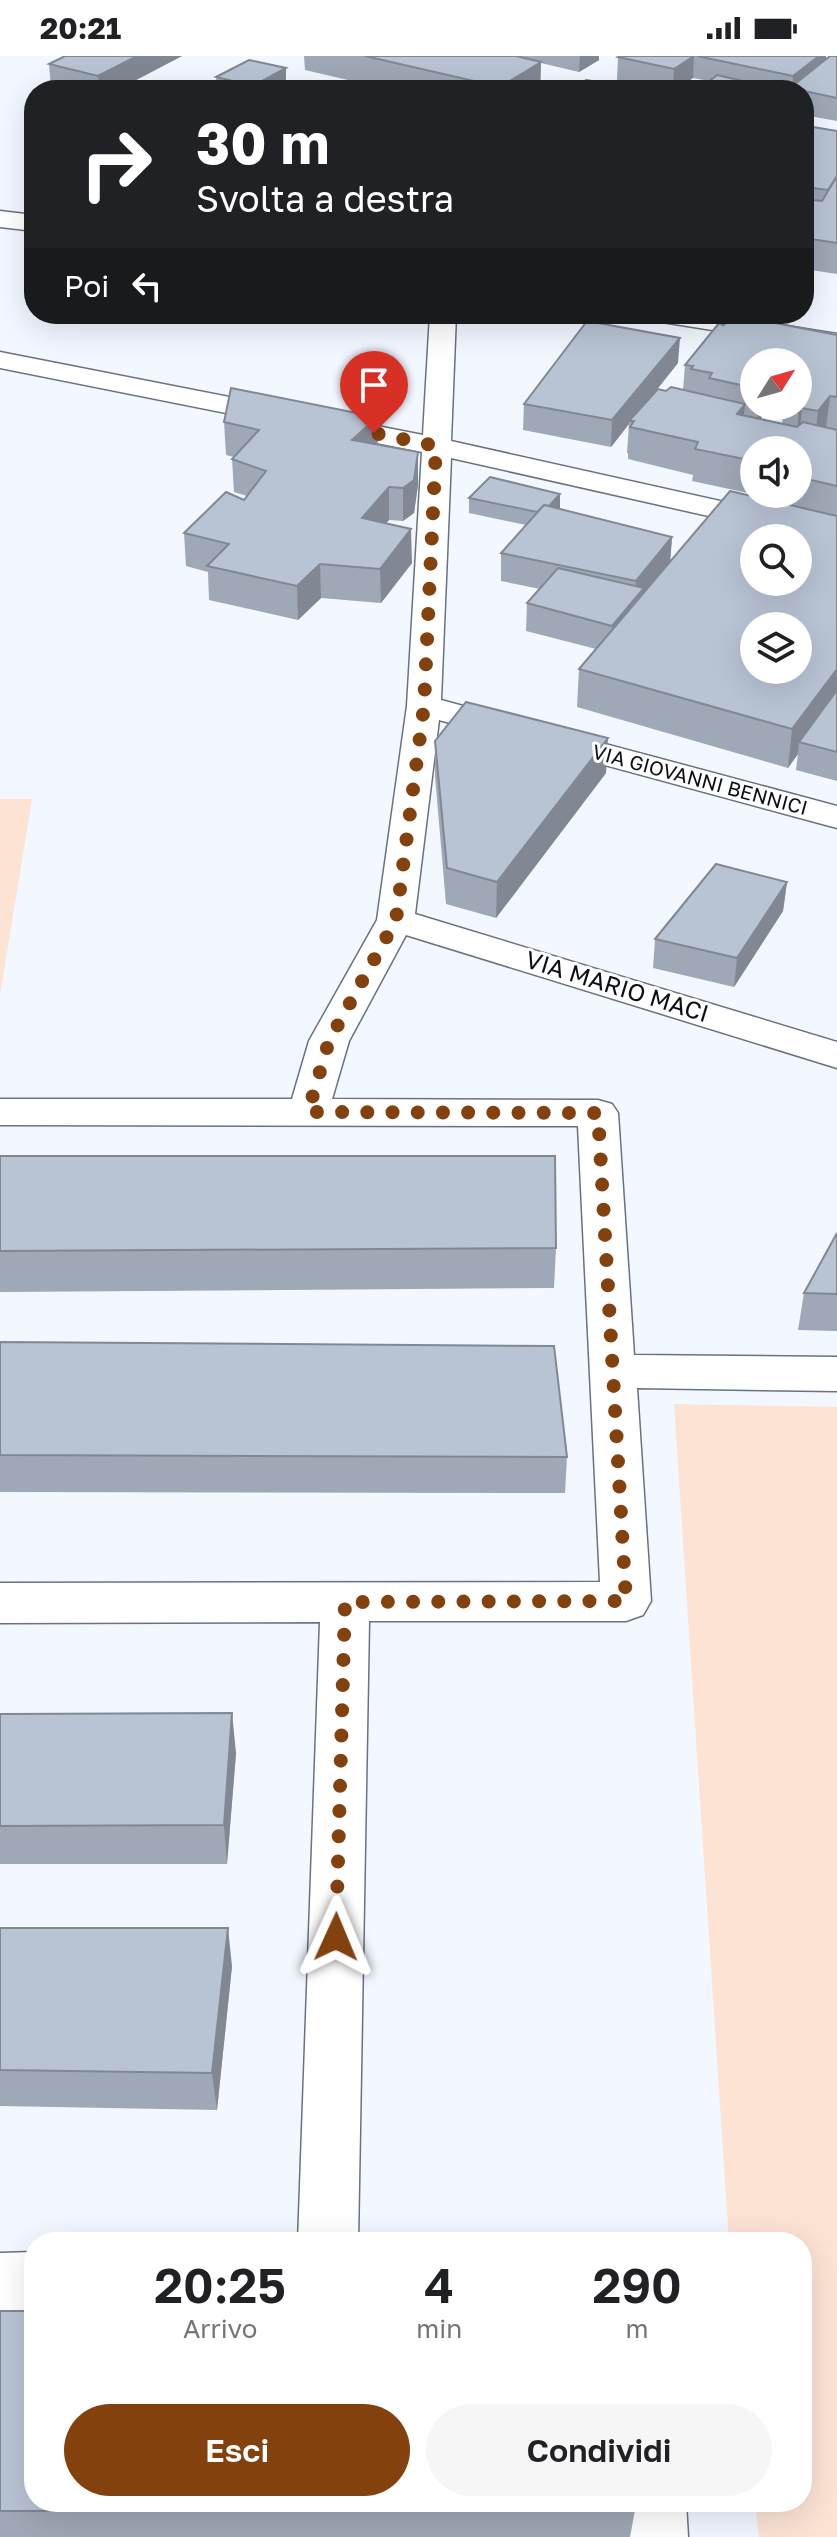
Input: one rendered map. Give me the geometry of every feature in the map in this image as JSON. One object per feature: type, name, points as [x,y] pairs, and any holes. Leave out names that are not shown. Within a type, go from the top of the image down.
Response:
[{"type":"street","points":[[0,219],[24,222]]},
{"type":"street","points":[[308,1112],[329,1041],[396,920],[424,706],[442,324]]},
{"type":"street","points":[[724,324],[837,342]]},
{"type":"street","points":[[0,360],[436,446],[837,536]]},
{"type":"street","name":"VIA GIOVANNI BENNICI","points":[[424,706],[837,817]]},
{"type":"street","name":"VIA MARIO MACI","points":[[396,920],[837,1055]]},
{"type":"street","points":[[0,1112],[598,1113],[626,1601],[0,1603]]},
{"type":"street","points":[[613,1371],[837,1374]]},
{"type":"street","points":[[328,2232],[345,1602]]},
{"type":"street","points":[[0,2283],[24,2282]]},
{"type":"street","points":[[654,2512],[655,2537]]},
{"type":"shaded area","points":[[0,799],[32,799],[0,995]]},
{"type":"shaded area","points":[[674,1404],[837,1407],[837,2537],[759,2537],[756,2512],[812,2512],[812,2232],[728,2232]]},
{"type":"building","points":[[65,56],[137,56],[98,76],[49,64]]},
{"type":"building","points":[[365,56],[516,56],[541,62],[511,80],[470,80]]},
{"type":"building","points":[[620,56],[694,56],[674,69]]},
{"type":"building","points":[[697,56],[819,56],[793,76]]},
{"type":"building","points":[[830,56],[837,56],[837,98],[814,93],[814,80],[800,80]]},
{"type":"building","points":[[249,60],[286,68],[264,80],[216,77]]},
{"type":"building","points":[[717,75],[738,80],[711,80]]},
{"type":"building","points":[[814,127],[837,131],[837,176],[828,190],[814,188]]},
{"type":"building","points":[[837,176],[837,243],[814,240],[814,200],[822,201]]},
{"type":"building","points":[[585,324],[603,324],[680,338],[612,420],[524,404]]},
{"type":"building","points":[[721,324],[780,324],[837,335],[837,397],[830,396],[818,411],[812,410],[812,348],[740,348],[740,385],[709,378],[712,373],[685,365]]},
{"type":"building","points":[[671,387],[740,403],[737,414],[740,420],[765,420],[797,427],[803,422],[837,430],[837,486],[812,480],[812,436],[740,436],[740,458],[695,449],[698,442],[630,427],[634,421],[629,421],[658,389],[666,391]]},
{"type":"building","points":[[231,388],[377,417],[352,440],[418,452],[414,480],[403,488],[389,487],[362,518],[411,529],[380,569],[320,564],[297,586],[207,566],[229,544],[184,533],[226,492],[244,500],[266,471],[232,459],[259,430],[224,422]]},
{"type":"building","points":[[490,477],[560,494],[549,506],[544,505],[537,512],[469,498]]},
{"type":"building","points":[[730,491],[740,493],[740,508],[803,508],[837,516],[837,669],[792,729],[579,669]]},
{"type":"building","points":[[544,505],[672,537],[636,581],[501,553]]},
{"type":"building","points":[[558,568],[644,588],[612,626],[527,603]]},
{"type":"building","points":[[837,690],[837,752],[799,742]]},
{"type":"building","points":[[466,702],[608,738],[497,882],[447,868],[435,741]]},
{"type":"building","points":[[716,864],[787,882],[737,958],[655,939]]},
{"type":"building","points":[[0,1156],[555,1156],[556,1248],[0,1251]]},
{"type":"building","points":[[837,1233],[837,1294],[804,1293]]},
{"type":"building","points":[[0,1342],[554,1346],[567,1457],[0,1455]]},
{"type":"building","points":[[232,1713],[224,1825],[0,1826],[0,1714]]},
{"type":"building","points":[[0,1928],[228,1928],[212,2073],[0,2070]]},
{"type":"building","points":[[0,2311],[24,2311],[24,2511],[0,2511]]},
{"type":"route","points":[[336,1937],[345,1602],[626,1601],[598,1113],[308,1112],[329,1041],[396,920],[424,706],[436,446],[374,433]]}]
